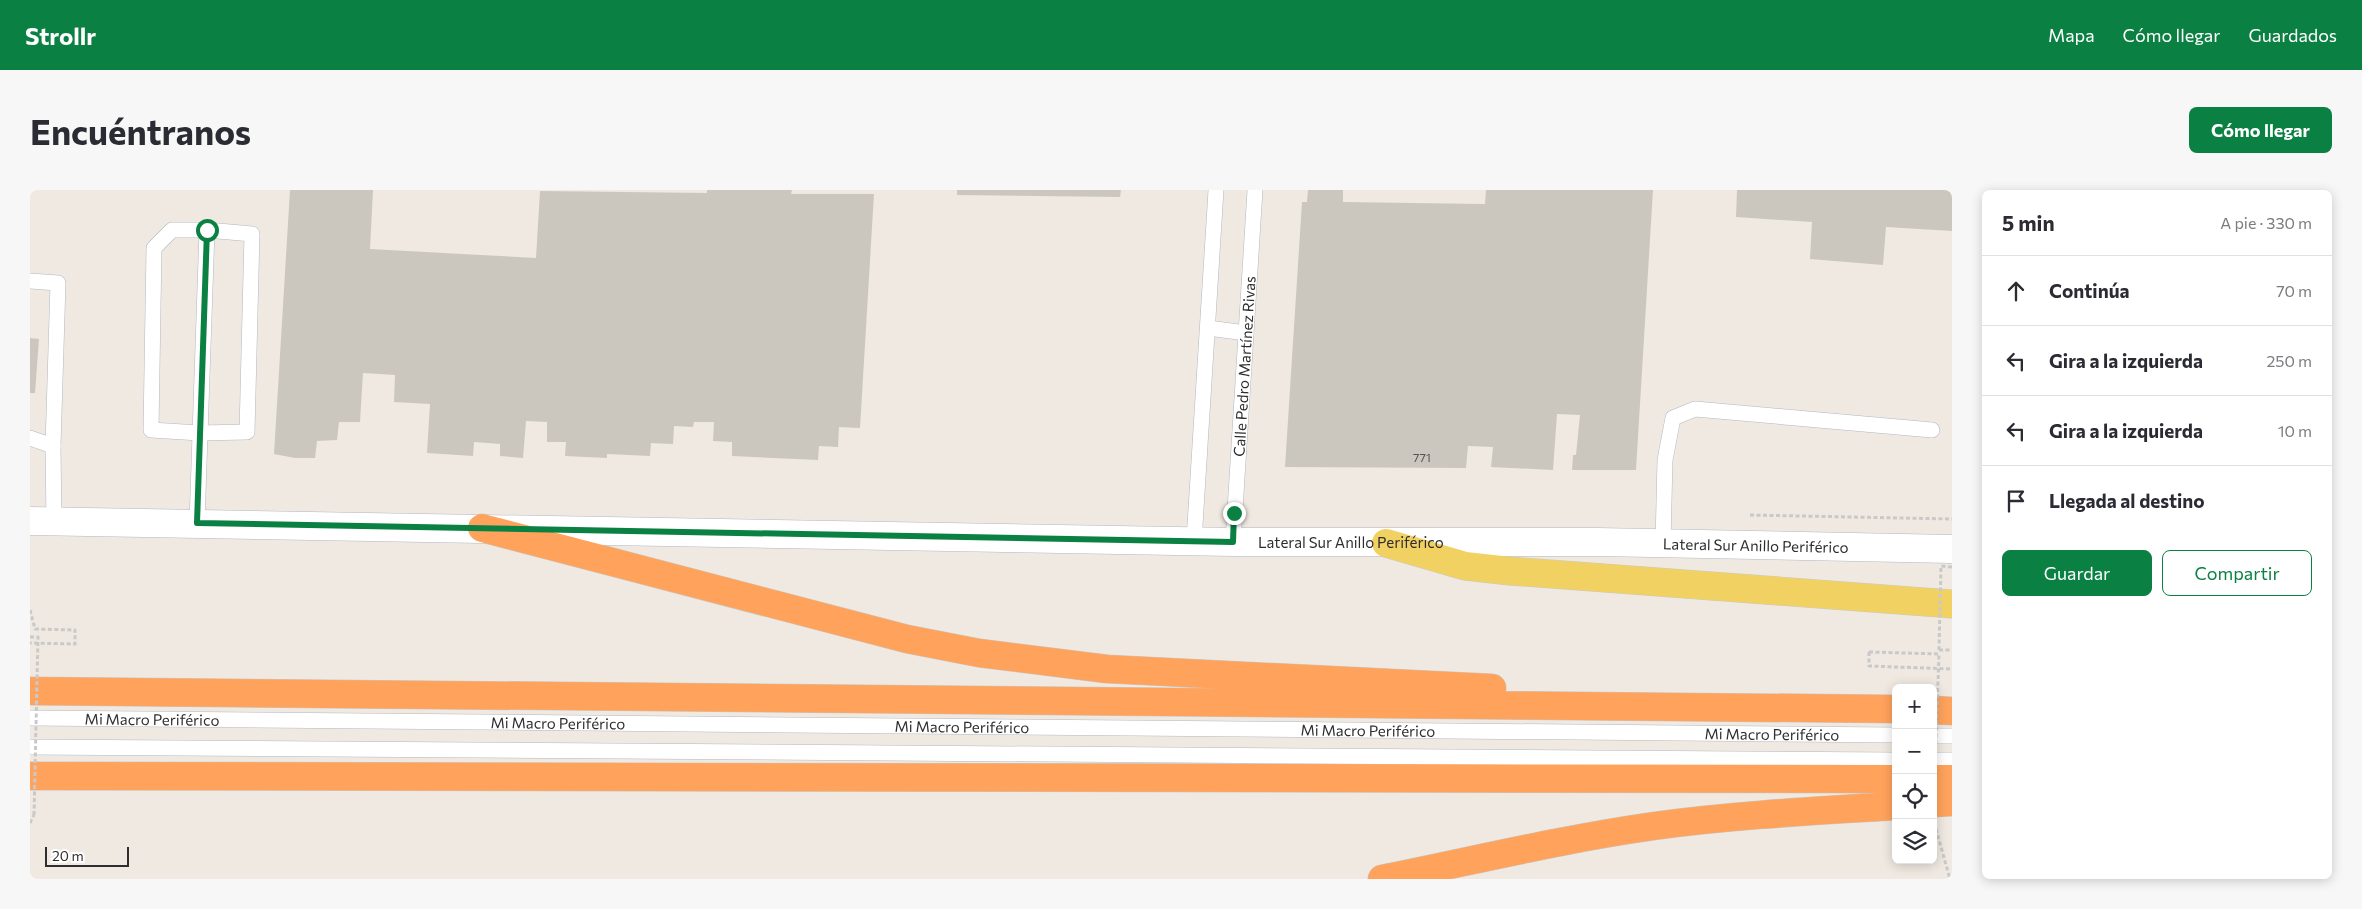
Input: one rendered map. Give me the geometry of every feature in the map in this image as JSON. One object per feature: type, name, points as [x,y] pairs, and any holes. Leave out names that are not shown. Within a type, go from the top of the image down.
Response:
[{"type":"highway","points":[[482,528],[907,638],[979,653],[1052,663],[1153,671],[1228,673],[1888,709]]},
{"type":"highway","points":[[30,690],[1888,709]]},
{"type":"highway","points":[[1937,710],[1952,711]]},
{"type":"highway","points":[[30,776],[1892,779]]},
{"type":"highway","points":[[1937,779],[1952,779]]},
{"type":"highway","points":[[1937,803],[1952,802]]},
{"type":"highway","points":[[1382,879],[1582,838],[1652,827],[1726,817],[1892,806]]},
{"type":"main road","name":"Lateral Sur Anillo Periférico","points":[[42,521],[1233,542],[1663,544],[1952,549]]},
{"type":"main road","points":[[1386,543],[1465,566],[1510,572],[1952,604]]},
{"type":"lane","points":[[1194,541],[1216,190]]},
{"type":"lane","name":"Calle Pedro Martínez Rivas","points":[[1233,542],[1255,190]]},
{"type":"lane","points":[[172,230],[207,230],[252,234],[247,432],[200,433],[151,430],[154,248],[172,230]]},
{"type":"lane","points":[[197,523],[207,230]]},
{"type":"lane","points":[[30,282],[58,283],[53,446],[42,521]]},
{"type":"lane","points":[[1208,328],[1246,333]]},
{"type":"lane","points":[[1663,544],[1665,460],[1673,418],[1694,409],[1932,430]]},
{"type":"lane","points":[[30,438],[53,446]]},
{"type":"lane","name":"Mi Macro Periférico","points":[[30,718],[1892,735]]},
{"type":"lane","points":[[1937,736],[1952,736]]},
{"type":"lane","name":"Mi Macro Periférico","points":[[30,747],[1892,760]]},
{"type":"lane","points":[[1937,760],[1952,760]]},
{"type":"path","points":[[1952,566],[1941,566],[1939,650],[1952,650]]},
{"type":"path","points":[[30,610],[35,629],[75,630],[75,644],[30,643]]},
{"type":"path","points":[[30,637],[38,637],[34,815],[30,823]]},
{"type":"path","points":[[1950,879],[1933,820],[1938,674],[1938,664],[1939,654],[1869,652],[1869,666],[1924,668],[1934,668],[1943,668],[1952,669]]},
{"type":"building","points":[[290,190],[373,190],[370,249],[536,258],[540,191],[707,193],[707,190],[792,190],[791,194],[874,194],[860,428],[839,427],[838,447],[819,446],[818,460],[732,456],[732,442],[713,441],[714,422],[694,422],[693,427],[674,426],[673,444],[651,443],[650,456],[607,454],[607,458],[565,456],[566,442],[547,442],[547,422],[526,421],[523,458],[500,456],[500,444],[474,442],[473,456],[427,453],[430,404],[394,402],[395,375],[363,373],[360,422],[339,422],[337,440],[317,441],[315,458],[295,458],[274,454]]},
{"type":"building","points":[[957,190],[1121,190],[1120,197],[957,195]]},
{"type":"building","points":[[1308,190],[1343,190],[1343,202],[1485,204],[1486,190],[1653,190],[1636,470],[1572,470],[1573,455],[1576,455],[1580,415],[1557,414],[1553,470],[1491,467],[1493,447],[1468,446],[1466,468],[1285,467],[1302,202],[1307,202]]},
{"type":"building","points":[[1737,190],[1952,190],[1952,231],[1886,227],[1883,265],[1810,259],[1812,222],[1736,217]]},
{"type":"building","points":[[30,338],[39,339],[35,393],[30,393]]},
{"type":"route","points":[[207,230],[197,523],[1233,542],[1234,513]]}]
